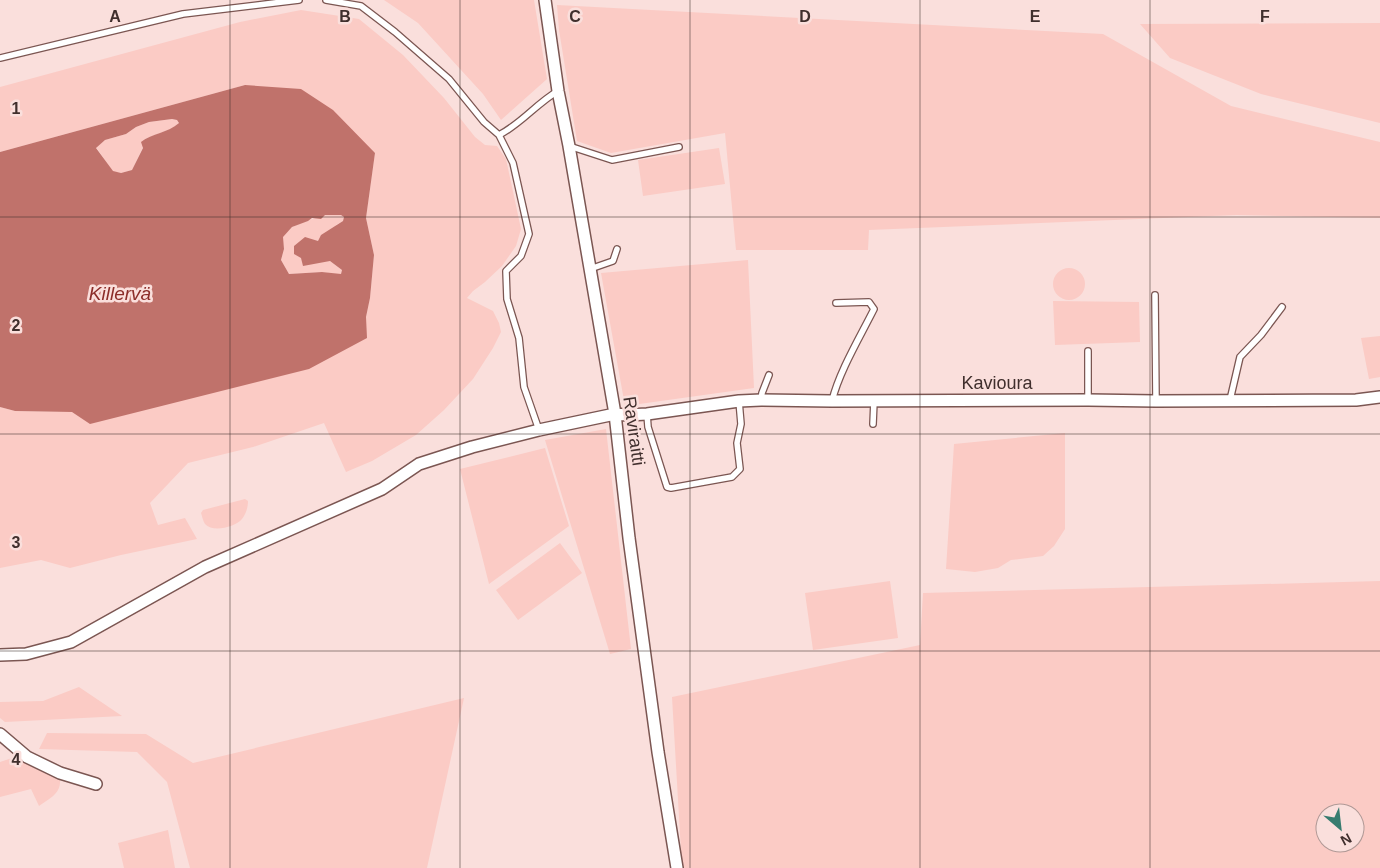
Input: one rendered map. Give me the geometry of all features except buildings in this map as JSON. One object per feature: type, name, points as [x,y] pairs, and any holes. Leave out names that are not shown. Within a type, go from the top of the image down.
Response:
[{"type":"street","name":"Raviraitti","points":[[544,0],[558,91],[570,146],[615,414],[656,742],[676,868]]},
{"type":"street","name":"Kavioura","points":[[0,655],[26,654],[71,642],[205,567],[382,489],[418,464],[472,447],[615,414],[628,416],[647,414],[739,400],[832,402],[1156,401],[1356,400],[1380,397]]},
{"type":"street","points":[[2,738],[27,757],[60,773],[96,784]]},
{"type":"lane","points":[[0,58],[183,14],[300,0]]},
{"type":"lane","points":[[326,0],[361,6],[395,32],[449,79],[484,122],[499,135],[513,163],[529,234],[521,256],[506,271],[507,299],[519,338],[524,387],[539,430]]},
{"type":"lane","points":[[499,135],[509,130],[549,96],[558,91]]},
{"type":"lane","points":[[570,146],[612,160],[679,147]]},
{"type":"lane","points":[[590,269],[613,261],[617,249]]},
{"type":"lane","points":[[1155,296],[1156,401]]},
{"type":"lane","points":[[832,402],[834,390],[874,309],[869,302],[836,302]]},
{"type":"lane","points":[[1230,400],[1240,357],[1282,307]]},
{"type":"lane","points":[[1088,351],[1088,400]]},
{"type":"lane","points":[[761,400],[769,375]]},
{"type":"lane","points":[[647,414],[648,427],[667,487],[671,488],[732,478],[740,469],[737,443],[741,424],[739,400]]},
{"type":"lane","points":[[873,424],[874,401]]},
{"type":"shaded area","points":[[384,0],[534,0],[547,79],[501,120],[483,94],[418,23]]},
{"type":"shaded area","points":[[557,5],[1103,34],[1231,106],[1380,142],[1380,218],[1237,215],[869,230],[868,250],[736,250],[725,133],[611,153],[577,141],[559,30]]},
{"type":"shaded area","points":[[301,10],[359,19],[403,55],[444,98],[475,137],[485,145],[497,146],[506,159],[521,229],[516,246],[502,266],[467,298],[493,311],[501,332],[493,348],[473,379],[444,410],[416,435],[372,461],[346,472],[324,423],[253,447],[188,463],[150,503],[158,525],[185,518],[197,539],[70,568],[41,560],[0,568],[0,407],[15,411],[72,412],[366,317],[370,298],[374,255],[366,218],[375,153],[245,85],[0,152],[0,87],[240,22]]},
{"type":"shaded area","points":[[1380,23],[1380,123],[1261,94],[1170,58],[1140,24]]},
{"type":"shaded area","points":[[177,120],[179,123],[173,128],[145,139],[132,170],[121,173],[113,172],[96,147],[105,140],[126,134],[136,127],[149,122]]},
{"type":"shaded area","points":[[719,148],[725,184],[643,196],[638,160]]},
{"type":"shaded area","points":[[325,215],[341,215],[344,217],[343,221],[336,225],[330,261],[342,270],[341,275],[322,272],[289,274],[281,260],[284,249],[282,237],[294,226]]},
{"type":"shaded area","points":[[748,260],[754,388],[625,406],[601,273]]},
{"type":"shaded area","points":[[1069,268],[1080,273],[1085,284],[1080,295],[1069,300],[1058,295],[1053,284],[1058,273]]},
{"type":"shaded area","points":[[1053,301],[1139,302],[1140,342],[1055,345]]},
{"type":"shaded area","points":[[1380,336],[1380,377],[1369,379],[1361,338]]},
{"type":"shaded area","points":[[606,429],[631,649],[610,654],[545,440]]},
{"type":"shaded area","points":[[1065,433],[1065,529],[1054,546],[1043,556],[1011,560],[998,568],[975,572],[946,569],[954,444]]},
{"type":"shaded area","points":[[545,448],[569,526],[489,584],[460,469]]},
{"type":"shaded area","points":[[245,499],[248,501],[246,513],[239,522],[224,528],[213,528],[205,524],[201,513],[203,510]]},
{"type":"shaded area","points":[[560,543],[582,573],[518,620],[496,590]]},
{"type":"shaded area","points":[[890,581],[898,638],[813,650],[805,593]]},
{"type":"shaded area","points":[[1380,581],[1380,868],[682,868],[672,697],[920,645],[923,593]]},
{"type":"shaded area","points":[[79,687],[122,716],[5,722],[0,718],[0,702],[43,701]]},
{"type":"shaded area","points":[[464,698],[427,868],[190,868],[167,782],[137,752],[39,749],[47,733],[146,734],[193,763]]},
{"type":"shaded area","points":[[15,757],[60,780],[59,789],[54,796],[39,806],[31,789],[0,797],[0,762]]},
{"type":"shaded area","points":[[168,830],[175,868],[124,868],[118,843]]},
{"type":"water","name":"Killervä","points":[[245,85],[301,89],[333,110],[375,153],[366,218],[374,255],[370,298],[366,317],[367,338],[309,369],[90,424],[72,412],[15,411],[0,407],[0,152]],"holes":[[[177,120],[179,123],[141,142],[143,148],[132,170],[121,173],[113,171],[96,148],[105,140],[126,134],[136,127],[149,122]],[[325,215],[341,215],[344,217],[343,221],[321,235],[318,241],[305,237],[294,246],[294,254],[301,258],[303,266],[330,261],[342,270],[341,274],[322,272],[289,274],[281,260],[284,249],[283,237],[292,227],[312,218],[321,219]]]}]
